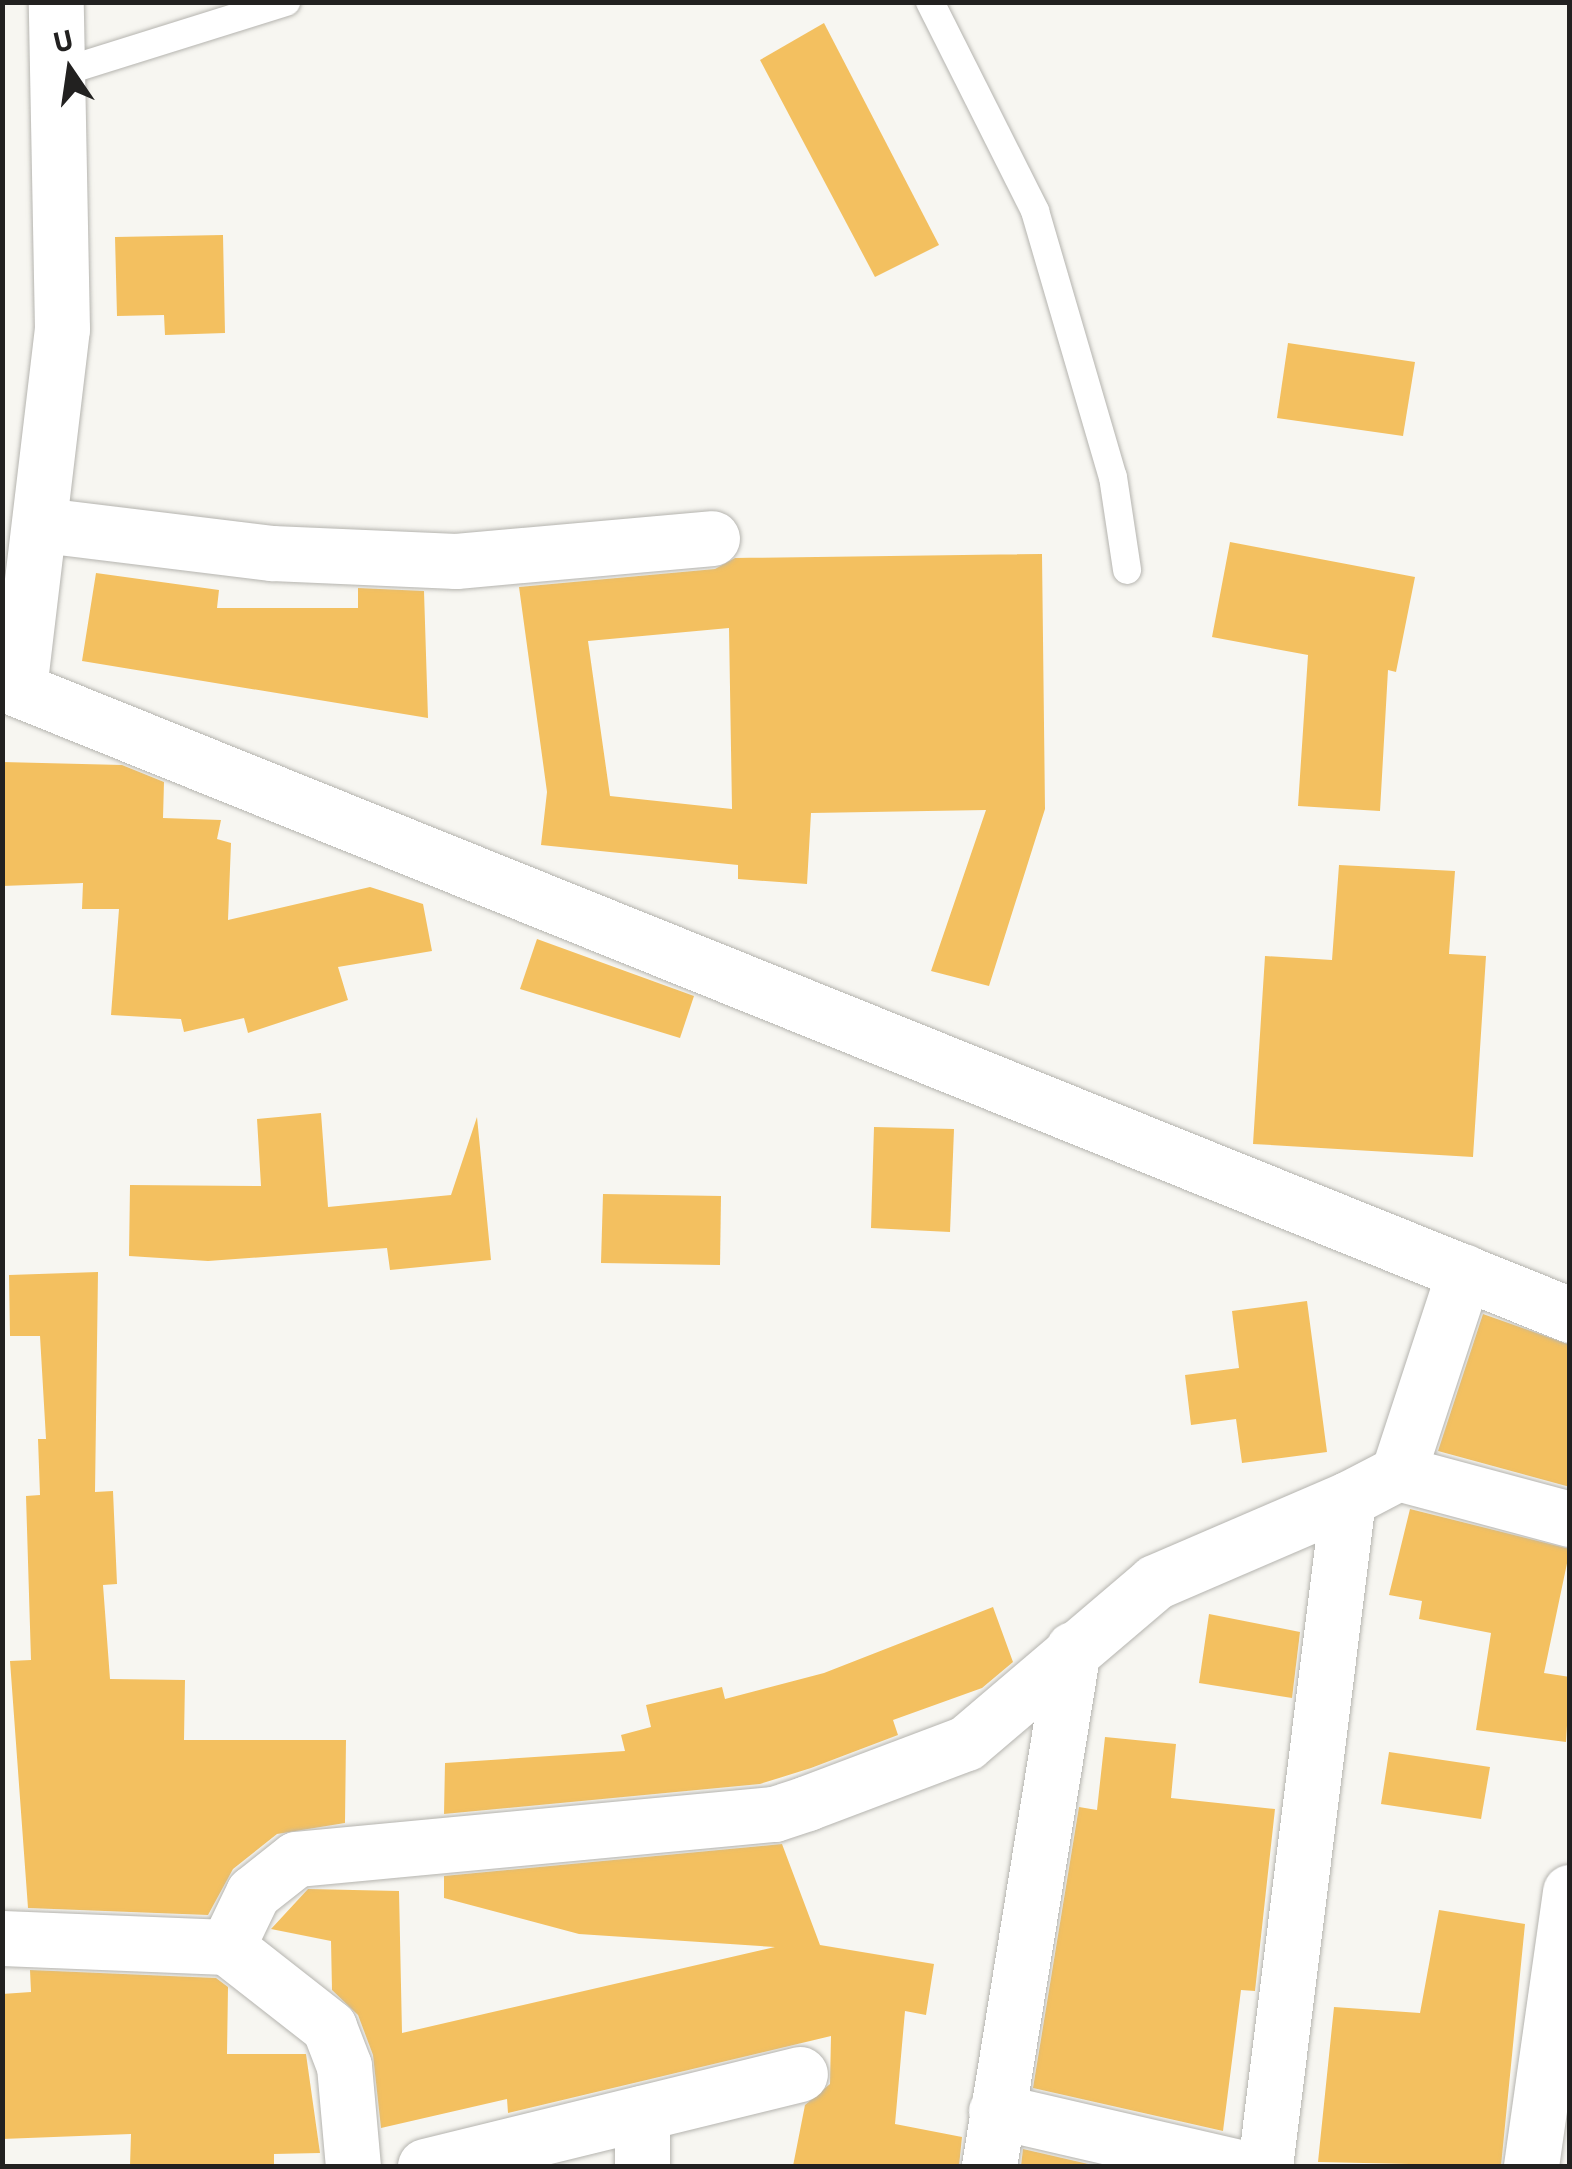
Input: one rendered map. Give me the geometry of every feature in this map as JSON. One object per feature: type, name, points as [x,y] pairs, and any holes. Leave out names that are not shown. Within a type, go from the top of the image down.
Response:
[{"type":"street","points":[[56,2],[62,72],[62,329],[43,525],[11,686],[1570,1315]]},
{"type":"street","points":[[43,525],[272,553],[456,561],[712,538]]},
{"type":"street","points":[[1398,1473],[1464,1272]]},
{"type":"street","points":[[227,1948],[253,1893],[296,1859],[774,1814],[966,1743],[1155,1582],[1398,1473],[1570,1518]]},
{"type":"street","points":[[1264,2166],[1348,1498]]},
{"type":"street","points":[[989,2166],[1073,1649]]},
{"type":"street","points":[[1531,2166],[1566,1958],[1570,1892]]},
{"type":"street","points":[[2,1938],[227,1948],[329,2027],[344,2066],[353,2166]]},
{"type":"street","points":[[425,2166],[800,2074]]},
{"type":"street","points":[[996,2111],[1234,2166]]},
{"type":"street","points":[[642,2113],[642,2166]]},
{"type":"lane","points":[[62,72],[286,2]]},
{"type":"lane","points":[[930,2],[1035,211],[1112,476],[1127,570]]},
{"type":"building","points":[[824,23],[939,245],[875,277],[760,60]]},
{"type":"building","points":[[223,235],[225,333],[165,335],[164,315],[117,316],[115,237]]},
{"type":"building","points":[[1288,343],[1415,362],[1403,436],[1277,418]]},
{"type":"building","points":[[1230,542],[1415,577],[1396,672],[1388,670],[1380,811],[1298,806],[1308,655],[1212,637]]},
{"type":"building","points":[[1042,554],[1045,809],[989,986],[931,971],[986,810],[811,813],[807,884],[738,879],[738,865],[541,845],[547,792],[519,587],[715,569],[735,558]],"holes":[[[729,628],[732,809],[610,796],[588,641]]]},
{"type":"building","points":[[96,573],[219,590],[217,608],[358,608],[358,588],[424,591],[428,718],[82,661]]},
{"type":"building","points":[[2,762],[122,765],[164,782],[163,818],[221,820],[217,839],[231,843],[228,920],[370,887],[423,904],[432,951],[338,967],[348,1000],[248,1033],[244,1018],[184,1032],[181,1019],[111,1015],[119,909],[82,909],[83,883],[2,886]]},
{"type":"building","points":[[1339,865],[1455,871],[1449,954],[1486,956],[1473,1157],[1253,1144],[1265,956],[1332,960]]},
{"type":"building","points":[[537,939],[694,996],[680,1038],[520,989]]},
{"type":"building","points":[[321,1113],[328,1207],[451,1195],[477,1117],[491,1260],[390,1270],[387,1248],[208,1261],[129,1256],[130,1185],[261,1186],[257,1119]]},
{"type":"building","points":[[874,1127],[954,1129],[950,1232],[871,1228]]},
{"type":"building","points":[[603,1194],[721,1196],[720,1265],[601,1263]]},
{"type":"building","points":[[98,1272],[95,1492],[113,1491],[117,1584],[103,1585],[110,1679],[185,1680],[184,1740],[346,1740],[345,1823],[277,1834],[233,1869],[208,1915],[28,1908],[10,1661],[31,1660],[26,1496],[40,1495],[38,1439],[46,1439],[40,1336],[10,1336],[9,1275]]},
{"type":"building","points":[[1307,1301],[1327,1452],[1242,1463],[1236,1419],[1191,1425],[1185,1375],[1239,1368],[1232,1311]]},
{"type":"building","points":[[1483,1314],[1570,1345],[1570,1487],[1438,1451]]},
{"type":"building","points":[[1410,1509],[1570,1549],[1544,1673],[1570,1677],[1566,1742],[1476,1730],[1491,1633],[1419,1619],[1422,1601],[1389,1595]]},
{"type":"building","points":[[993,1607],[1013,1662],[982,1688],[893,1720],[898,1735],[811,1768],[760,1784],[444,1814],[445,1763],[625,1751],[621,1735],[651,1727],[646,1705],[722,1687],[725,1699],[824,1673]]},
{"type":"building","points":[[1209,1614],[1300,1632],[1292,1698],[1199,1683]]},
{"type":"building","points":[[1105,1737],[1176,1744],[1171,1798],[1275,1809],[1255,1991],[1241,1990],[1223,2131],[1033,2088],[1079,1807],[1097,1810]]},
{"type":"building","points":[[1389,1752],[1490,1767],[1481,1819],[1381,1804]]},
{"type":"building","points":[[782,1844],[820,1945],[934,1964],[926,2015],[905,2011],[895,2124],[962,2137],[959,2166],[793,2166],[805,2105],[830,2084],[831,2036],[508,2113],[507,2099],[381,2128],[373,2055],[358,2015],[332,1990],[331,1941],[271,1929],[308,1889],[399,1891],[402,2033],[775,1947],[579,1934],[444,1898],[444,1876]]},
{"type":"building","points":[[1439,1910],[1525,1924],[1501,2166],[1318,2162],[1334,2007],[1420,2013]]},
{"type":"building","points":[[30,1970],[216,1978],[228,1987],[227,2054],[306,2054],[320,2153],[274,2154],[274,2166],[130,2166],[131,2134],[2,2139],[2,1994],[31,1992]]},
{"type":"building","points":[[1023,2149],[1097,2166],[1021,2166]]}]
